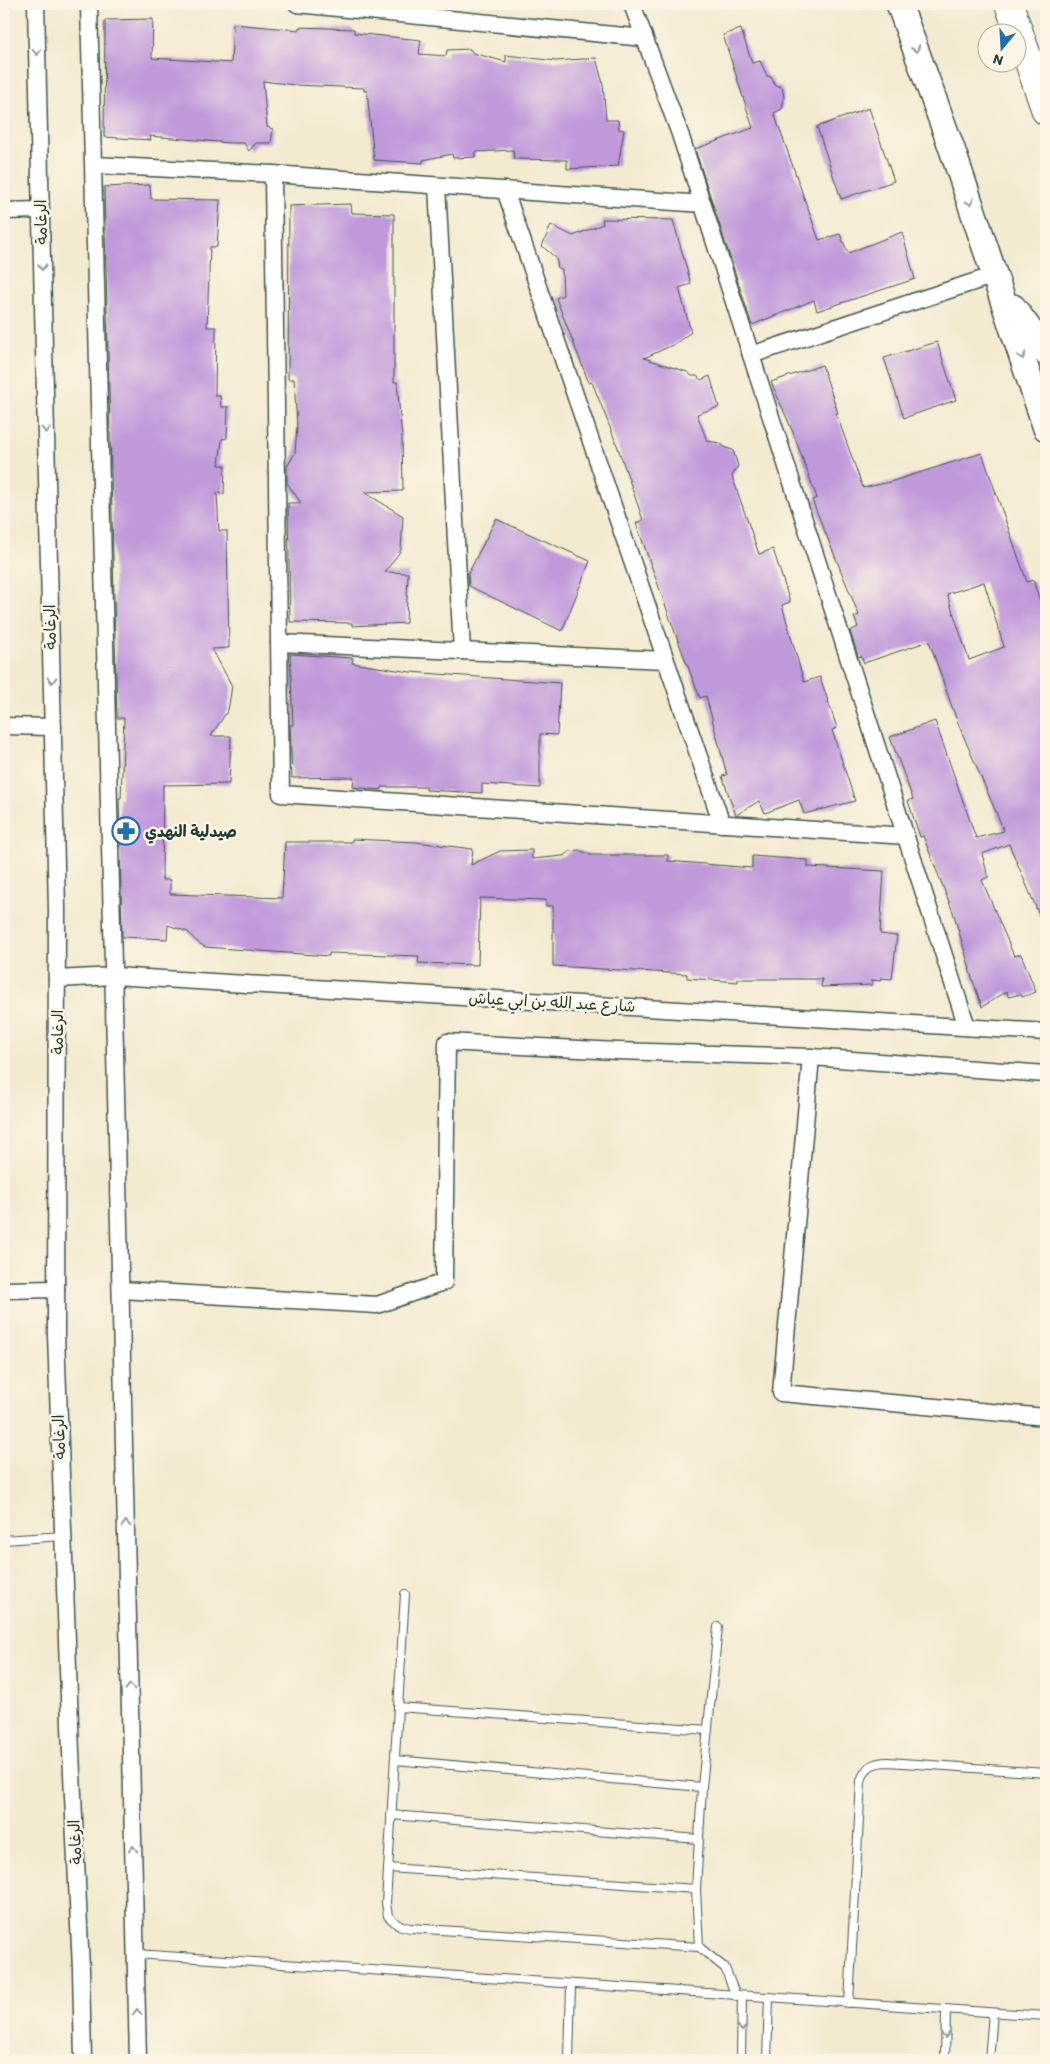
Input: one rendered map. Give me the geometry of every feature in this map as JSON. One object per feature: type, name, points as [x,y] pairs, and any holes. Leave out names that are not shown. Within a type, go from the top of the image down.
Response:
[{"type":"highway","points":[[1009,4],[1046,111]]},
{"type":"main road","points":[[899,4],[952,149],[1046,428]]},
{"type":"main road","points":[[997,282],[1046,352]]},
{"type":"street","name":"الرغامة","points":[[36,4],[57,909],[56,1289],[63,1536],[81,1969],[82,2060]]},
{"type":"street","points":[[89,4],[114,976],[138,2060]]},
{"type":"street","points":[[298,4],[644,38]]},
{"type":"street","points":[[632,4],[680,134],[967,1027]]},
{"type":"street","points":[[94,165],[273,174],[702,204]]},
{"type":"street","points":[[273,174],[280,794],[906,836]]},
{"type":"street","points":[[437,186],[462,651]]},
{"type":"street","points":[[505,190],[722,824]]},
{"type":"street","points":[[4,211],[41,210]]},
{"type":"street","points":[[751,355],[997,282]]},
{"type":"street","points":[[279,642],[665,660]]},
{"type":"street","points":[[4,726],[53,727]]},
{"type":"street","name":"شارع عبد الله بن ابي عياش","points":[[57,979],[114,976],[1046,1032]]},
{"type":"street","points":[[120,1290],[377,1305],[444,1282],[447,1042],[617,1051],[811,1057],[1046,1074]]},
{"type":"street","points":[[811,1057],[781,1393],[1046,1417]]},
{"type":"street","points":[[4,1290],[56,1289]]},
{"type":"lane","points":[[4,1540],[63,1536]]},
{"type":"lane","points":[[405,1594],[386,1903],[388,1916],[398,1924],[410,1928],[699,1947],[724,1968],[739,1996],[741,2060]]},
{"type":"lane","points":[[699,1947],[696,1889],[702,1787],[718,1626]]},
{"type":"lane","points":[[398,1707],[708,1730]]},
{"type":"lane","points":[[395,1760],[702,1787]]},
{"type":"lane","points":[[849,2003],[861,1781],[864,1771],[877,1762],[888,1762],[1046,1773]]},
{"type":"lane","points":[[391,1815],[700,1839]]},
{"type":"lane","points":[[388,1868],[696,1889]]},
{"type":"lane","points":[[136,1954],[1046,2016]]},
{"type":"lane","points":[[569,2060],[571,1984]]},
{"type":"lane","points":[[767,2060],[769,1997]]},
{"type":"lane","points":[[945,2060],[946,2009]]},
{"type":"lane","points":[[989,2060],[993,2013]]},
{"type":"building","points":[[153,19],[152,58],[231,63],[233,24],[299,30],[299,27],[354,29],[354,33],[421,40],[419,54],[446,56],[447,50],[470,49],[473,53],[506,62],[506,55],[556,61],[596,58],[603,84],[606,120],[618,120],[619,129],[624,130],[618,166],[567,169],[567,160],[514,159],[513,150],[475,152],[475,157],[453,158],[452,154],[423,160],[423,163],[374,160],[367,91],[364,91],[364,88],[295,85],[263,81],[267,127],[273,129],[271,143],[256,143],[249,151],[244,143],[150,136],[151,140],[104,137],[105,20]]},
{"type":"building","points":[[741,29],[752,63],[760,61],[767,76],[771,77],[775,85],[782,87],[784,97],[782,109],[774,113],[819,240],[840,234],[848,253],[902,232],[915,279],[817,311],[814,300],[752,325],[695,149],[753,128],[723,35]]},
{"type":"building","points":[[869,108],[894,181],[841,199],[817,127]]},
{"type":"building","points":[[150,185],[151,199],[220,200],[217,247],[210,247],[207,327],[216,327],[215,396],[220,396],[221,407],[228,407],[227,438],[222,439],[219,465],[225,465],[224,494],[217,493],[219,531],[227,531],[229,648],[212,649],[232,686],[228,710],[211,736],[231,736],[229,784],[163,785],[162,880],[170,880],[170,894],[282,898],[285,842],[352,842],[352,839],[416,842],[473,849],[471,865],[500,851],[532,850],[532,859],[563,856],[571,851],[579,850],[591,855],[668,855],[668,861],[752,868],[752,856],[808,860],[808,867],[884,871],[880,934],[897,936],[892,979],[881,978],[880,981],[872,980],[872,985],[821,987],[822,979],[738,979],[738,982],[687,978],[687,974],[553,966],[553,906],[546,906],[546,900],[480,898],[478,965],[418,963],[419,956],[329,953],[329,956],[205,947],[188,932],[168,925],[167,939],[122,937],[119,798],[121,798],[124,718],[117,718],[104,187]]},
{"type":"building","points":[[351,204],[352,213],[394,214],[394,382],[397,382],[402,438],[403,491],[364,492],[403,516],[401,550],[385,572],[408,573],[406,623],[352,626],[352,623],[290,622],[288,503],[301,503],[287,483],[287,467],[295,453],[297,426],[294,379],[288,379],[289,206]]},
{"type":"building","points":[[602,219],[673,220],[691,284],[679,288],[691,332],[675,344],[644,358],[687,372],[701,380],[710,376],[719,407],[697,414],[707,441],[720,443],[726,448],[733,450],[738,466],[732,476],[759,554],[773,549],[790,602],[782,605],[804,682],[820,677],[837,728],[832,730],[855,801],[804,814],[799,800],[765,813],[759,801],[736,815],[722,776],[727,775],[706,696],[700,698],[677,638],[636,523],[643,520],[617,445],[592,382],[589,383],[556,298],[563,295],[562,269],[558,268],[556,258],[542,246],[551,225],[573,236],[603,224]]},
{"type":"building","points":[[937,342],[956,400],[904,418],[884,358]]},
{"type":"building","points":[[822,365],[838,413],[836,413],[863,488],[890,482],[982,453],[1027,582],[1033,580],[1046,618],[1046,931],[1009,844],[982,854],[988,877],[982,880],[1014,956],[1021,954],[1036,992],[1022,997],[1021,994],[1008,997],[1007,991],[982,1007],[953,912],[923,836],[920,837],[908,801],[913,799],[890,737],[935,721],[976,838],[1004,831],[957,721],[929,641],[864,663],[861,656],[858,657],[850,631],[858,627],[854,617],[859,615],[812,500],[817,498],[792,430],[771,382]],"holes":[[[984,582],[1004,647],[969,660],[947,594]]]},
{"type":"building","points":[[496,519],[590,561],[562,631],[469,586],[468,574]]},
{"type":"building","points":[[290,654],[353,658],[352,663],[410,672],[560,683],[557,735],[540,734],[540,788],[482,784],[482,793],[426,790],[426,787],[382,787],[381,790],[353,787],[354,777],[292,778],[290,725],[293,725]]},
{"type":"place","name":"صيدلية النهدي","points":[[126,831]]}]
